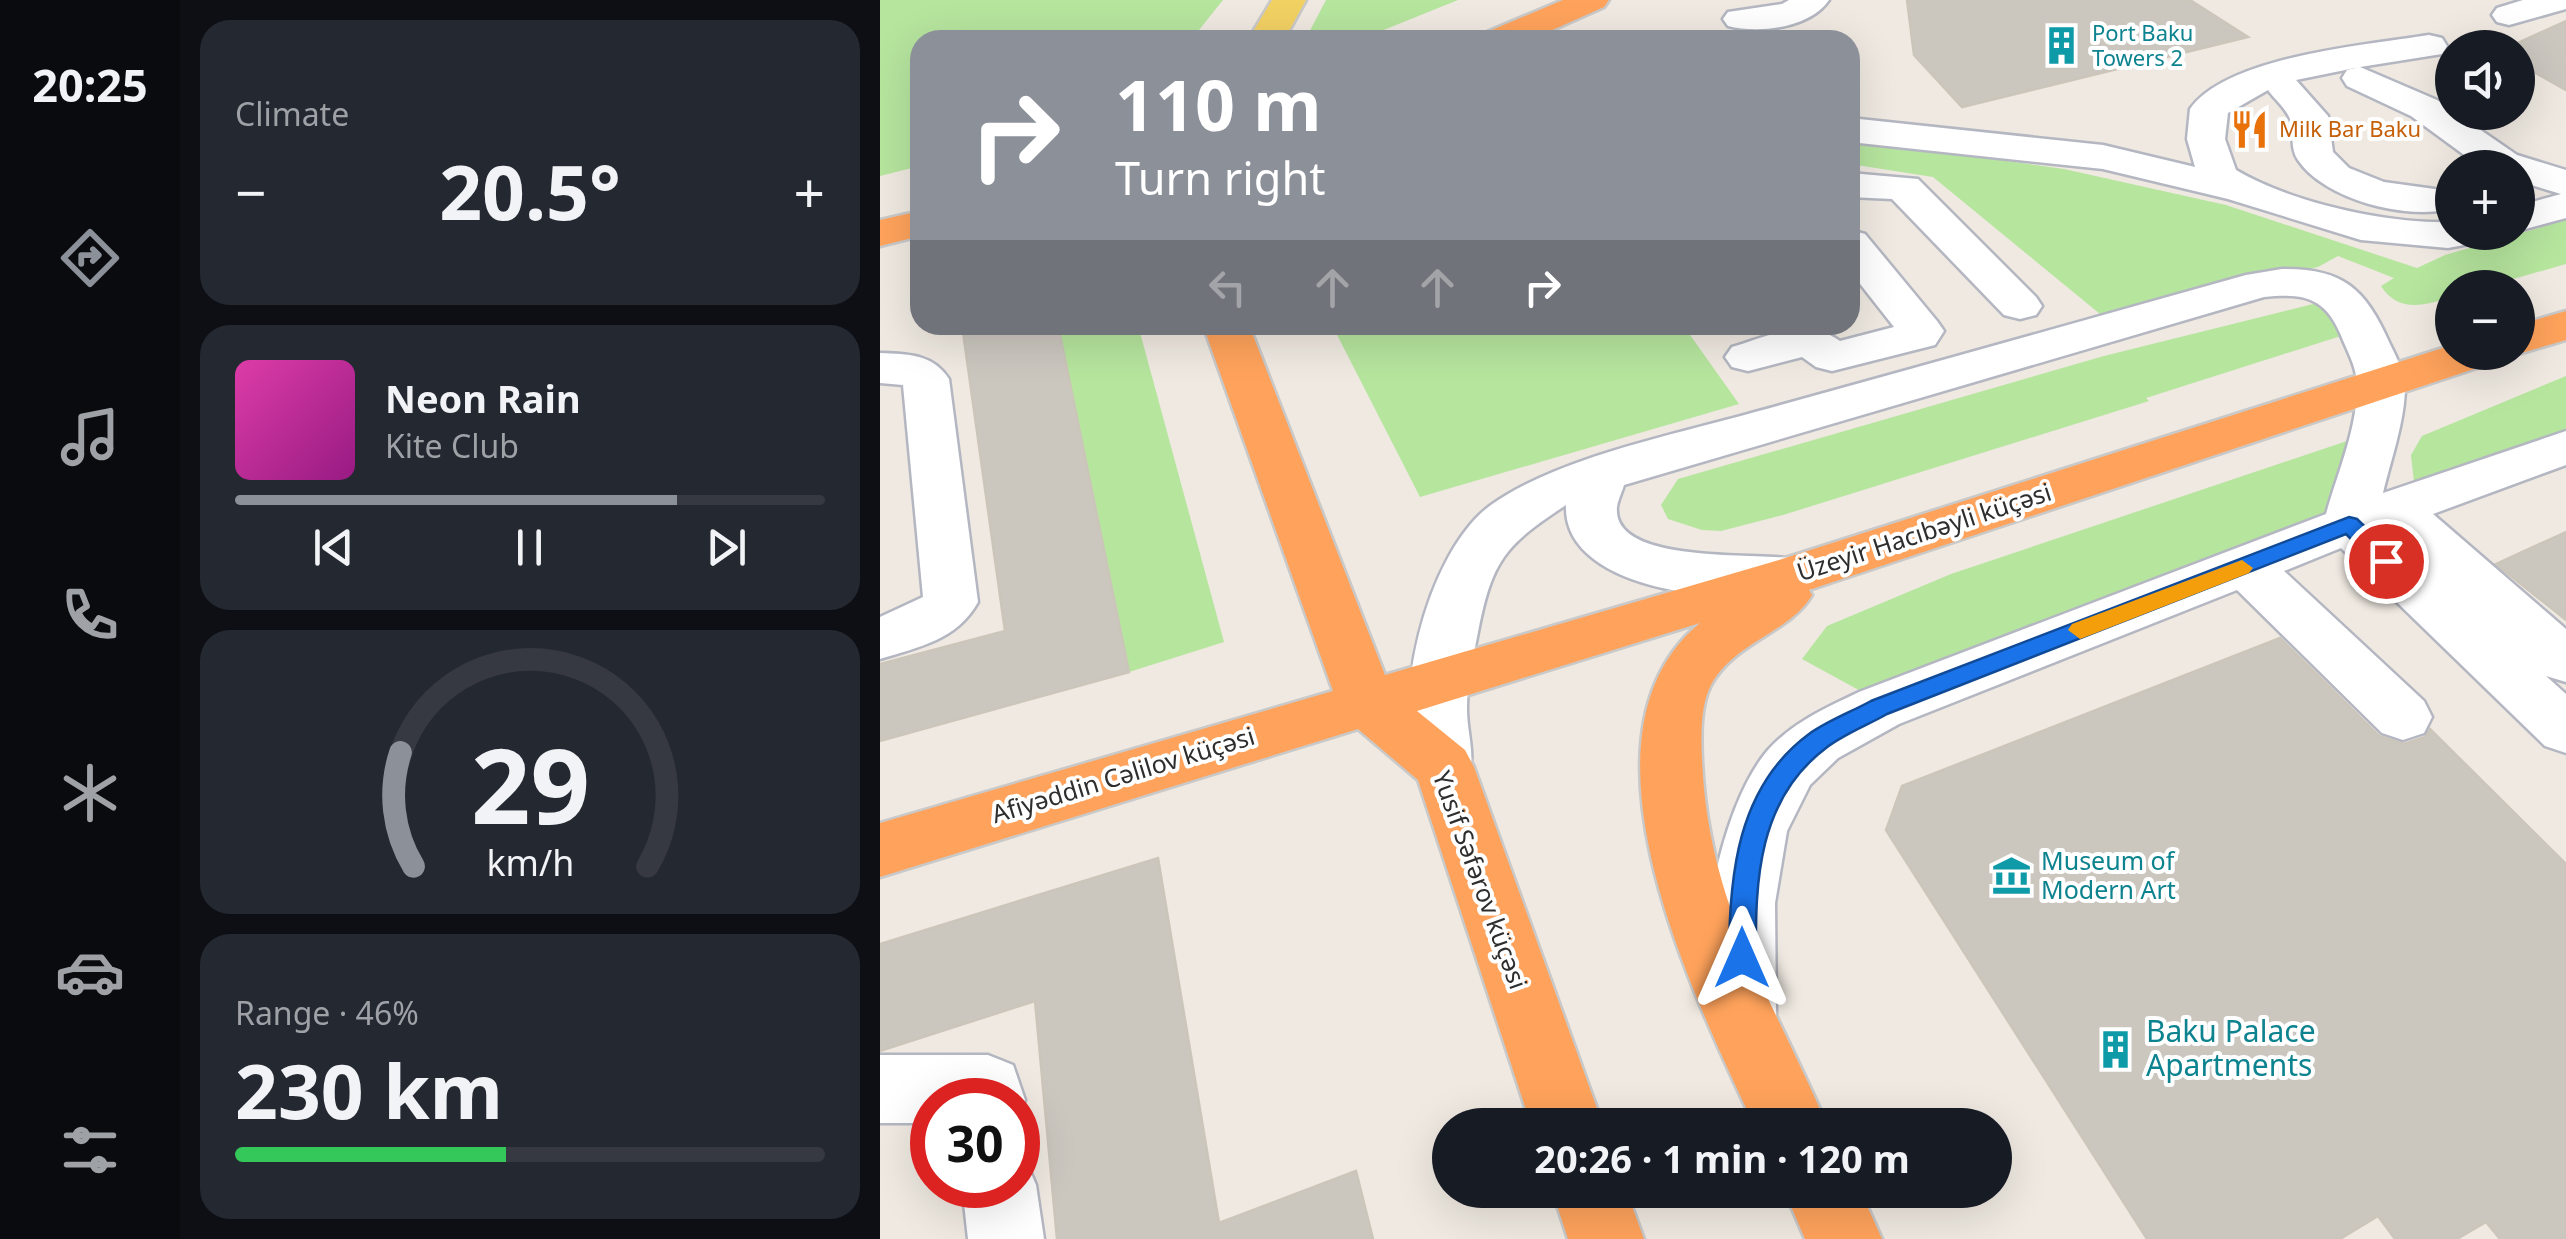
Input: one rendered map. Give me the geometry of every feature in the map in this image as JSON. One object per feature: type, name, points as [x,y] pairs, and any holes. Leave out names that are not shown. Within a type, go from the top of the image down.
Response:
[{"type":"highway","points":[[1523,30],[1592,0]]},
{"type":"highway","points":[[880,234],[910,226]]},
{"type":"highway","points":[[2535,335],[2566,325]]},
{"type":"highway","name":"Yusif Səfərov küçəsi","points":[[1230,335],[1366,702],[1444,767],[1560,1108]]},
{"type":"highway","name":"Üzeyir Hacıbəyli küçəsi","points":[[1366,702],[1805,571],[2435,366]]},
{"type":"highway","points":[[1782,1108],[1698,916],[1683,864],[1673,816],[1673,726],[1682,684],[1703,652],[1738,622],[1787,594],[1805,571]]},
{"type":"highway","name":"Afiyəddin Cəlilov küçəsi","points":[[880,850],[1366,702]]},
{"type":"highway","points":[[1595,1208],[1606,1239]]},
{"type":"highway","points":[[1829,1208],[1844,1239]]},
{"type":"main road","points":[[1272,30],[1289,0]]},
{"type":"street","points":[[1730,17],[1792,14],[1812,0]]},
{"type":"street","points":[[2509,15],[2560,0]]},
{"type":"street","points":[[2146,168],[2206,139],[2291,95],[2360,78],[2437,52],[2272,73],[2235,88],[2209,109],[2206,139],[2218,176],[2242,190]]},
{"type":"street","points":[[2360,78],[2386,94],[2419,104],[2486,150]]},
{"type":"street","points":[[2235,88],[2291,95],[2310,116],[2314,155],[2336,177],[2378,193],[2435,198]]},
{"type":"street","points":[[1860,131],[2103,157],[2242,190],[2361,227],[2435,234]]},
{"type":"street","points":[[2535,174],[2566,183]]},
{"type":"street","points":[[2336,177],[2336,200],[2361,227]]},
{"type":"street","points":[[1860,186],[1904,188],[2020,306]]},
{"type":"street","points":[[2535,214],[2566,205]]},
{"type":"street","points":[[1808,335],[1832,356],[1921,331],[1860,255]]},
{"type":"street","points":[[1444,767],[1438,713],[1440,679],[1460,585],[1477,552],[1506,520],[1548,493],[2261,284],[2298,279],[2324,284],[2342,295],[2355,313],[2382,383],[2371,517],[2566,730]]},
{"type":"street","points":[[1735,341],[1781,335]]},
{"type":"street","points":[[1735,341],[1803,418]]},
{"type":"street","points":[[880,368],[911,369],[926,379],[951,602],[940,616],[880,638]]},
{"type":"street","points":[[1742,1023],[1742,894],[1757,821],[1781,776],[1818,741],[1879,708],[2371,517],[2566,447]]},
{"type":"street","points":[[1603,474],[1589,498],[1590,521],[1604,543],[1626,557],[1674,572],[1722,576],[1805,571]]},
{"type":"street","points":[[2371,517],[2566,661]]},
{"type":"street","points":[[2246,566],[2402,717]]},
{"type":"street","points":[[880,1090],[910,1090]]},
{"type":"street","points":[[1003,1208],[1006,1239]]},
{"type":"green space","points":[[880,0],[1223,0],[1199,30],[910,30],[910,168],[880,176]]},
{"type":"green space","points":[[1326,0],[1458,0],[1384,30],[1310,30]]},
{"type":"green space","points":[[1860,140],[2064,169],[2226,205],[2417,268],[2462,250],[2535,250],[2535,229],[2566,220],[2566,264],[2535,273],[2435,270],[2432,303],[2413,305],[2396,301],[2381,286],[2394,278],[2338,256],[2318,267],[2100,314],[1933,177],[1860,166]]},
{"type":"green space","points":[[2313,304],[2340,315],[2344,335],[2146,398],[2149,401],[1783,515],[1721,531],[1702,530],[1668,519],[1661,505],[1678,479],[2104,356]]},
{"type":"green space","points":[[1060,335],[1141,335],[1224,642],[1129,672]]},
{"type":"green space","points":[[1337,335],[1690,335],[1739,404],[1420,497]]},
{"type":"green space","points":[[2566,376],[2566,440],[2415,492],[2411,455],[2422,436]]},
{"type":"green space","points":[[2356,438],[2330,509],[2266,550],[1866,694],[1802,659],[1827,626],[1951,574]]},
{"type":"building","name":"Port Baku Towers 2","points":[[1907,0],[2190,0],[2248,37],[1962,107],[1914,55]]},
{"type":"building","points":[[2566,21],[2566,90],[2535,73],[2535,35]]},
{"type":"building","points":[[963,335],[1060,335],[1129,672],[880,741],[880,664],[1005,631]]},
{"type":"building","points":[[2566,532],[2566,620],[2496,564]]},
{"type":"building","points":[[2280,638],[2379,736],[2404,744],[2425,737],[2430,729],[2566,864],[2566,1239],[2500,1239],[2486,1222],[2457,1239],[2395,1239],[2378,1216],[2340,1239],[2147,1239],[1886,830],[1902,786]]},
{"type":"building","points":[[1158,858],[1219,1223],[1356,1171],[1373,1239],[1057,1239],[1035,1001],[880,1051],[880,944]]},
{"type":"slow traffic","points":[[2080,630],[2242,568]]},
{"type":"place","name":"Port Baku Towers 2","points":[[2062,46]]},
{"type":"place","name":"Milk Bar Baku","points":[[2249,129]]},
{"type":"place","name":"Museum of Modern Art","points":[[2011,875]]},
{"type":"place","name":"Baku Palace Apartments","points":[[2116,1049]]},
{"type":"route","points":[[1742,958],[1742,894],[1757,821],[1781,776],[1818,741],[1879,708],[2349,525],[2386,561]]}]
